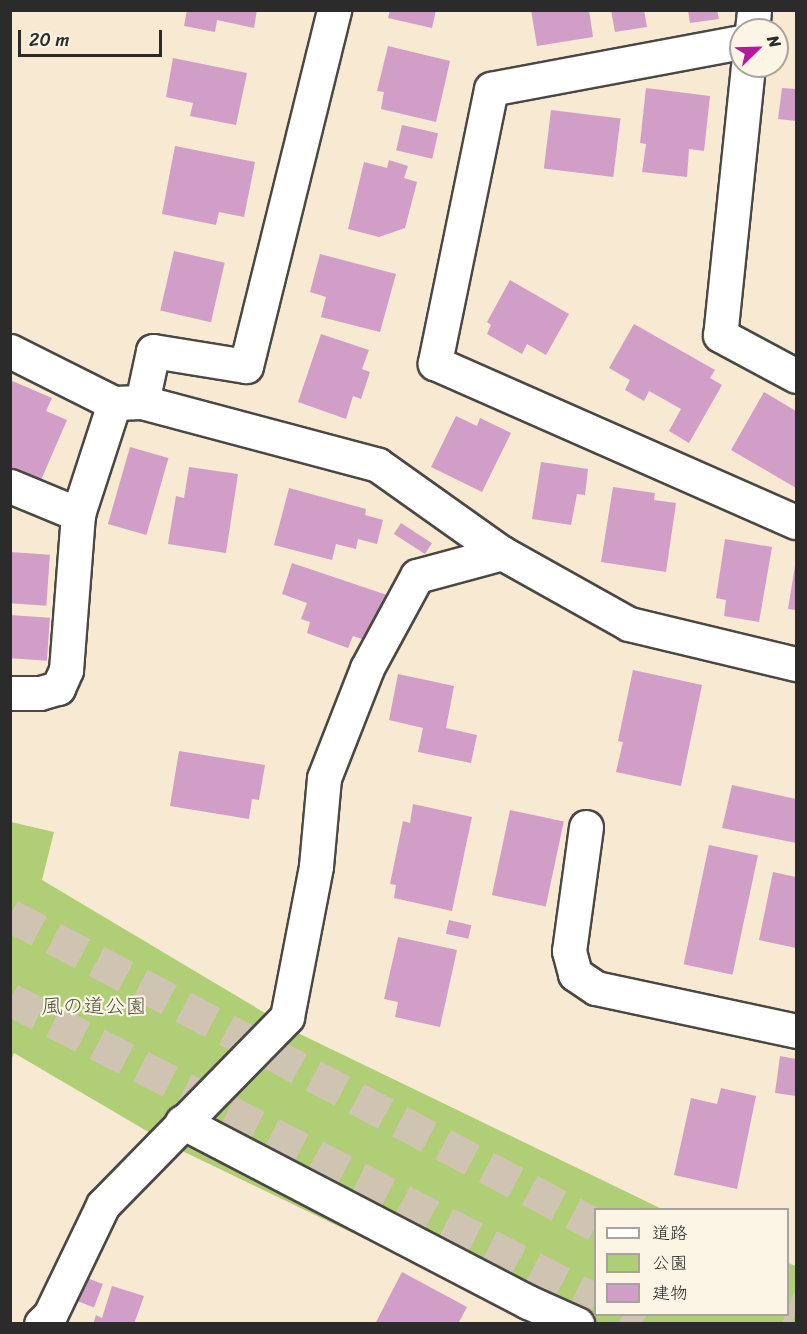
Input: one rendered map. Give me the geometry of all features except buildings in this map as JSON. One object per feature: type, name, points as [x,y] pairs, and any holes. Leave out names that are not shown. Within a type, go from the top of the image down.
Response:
[{"type":"street","points":[[10,693],[40,693],[58,688],[66,670],[78,514],[153,351],[246,366],[334,10]]},
{"type":"street","points":[[729,44],[491,88],[435,363],[796,522]]},
{"type":"street","points":[[747,78],[720,335],[796,376]]},
{"type":"street","points":[[10,351],[128,403],[378,465],[502,553],[629,624],[796,664]]},
{"type":"street","points":[[10,486],[78,514]]},
{"type":"street","points":[[41,1323],[50,1315],[103,1206],[182,1122],[287,1017],[316,866],[324,778],[367,668],[417,576],[502,553]]},
{"type":"street","points":[[586,827],[569,951],[575,974],[596,988],[796,1031]]},
{"type":"street","points":[[182,1122],[528,1302],[577,1323]]},
{"type":"green space","name":"風の道公園","points":[[11,822],[54,832],[42,880],[302,1035],[660,1208],[594,1208],[594,1316],[789,1316],[789,1263],[796,1266],[796,1323],[539,1323],[174,1147],[14,1053],[11,1060]]},
{"type":"tunnel","points":[[10,915],[594,1224]]},
{"type":"tunnel","points":[[10,999],[594,1299]]},
{"type":"tunnel","points":[[789,1307],[796,1310]]},
{"type":"tunnel","points":[[627,1316],[641,1324]]}]
